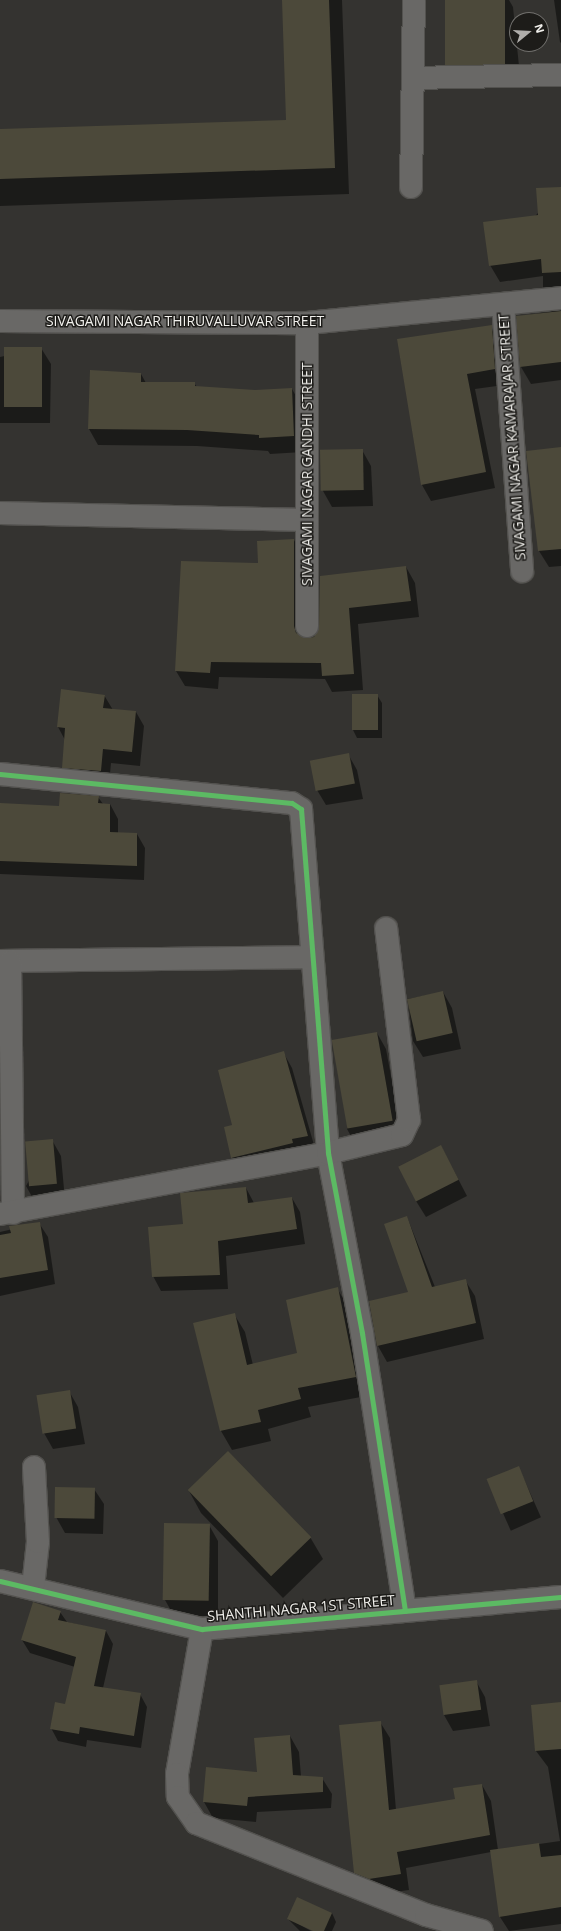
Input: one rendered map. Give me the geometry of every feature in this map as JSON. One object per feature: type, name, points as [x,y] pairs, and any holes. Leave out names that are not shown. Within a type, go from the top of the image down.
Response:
[{"type":"street","points":[[411,187],[414,0]]},
{"type":"street","points":[[413,78],[561,75]]},
{"type":"street","name":"SIVAGAMI NAGAR THIRUVALLUVAR STREET","points":[[0,321],[307,323],[561,298]]},
{"type":"street","name":"SIVAGAMI NAGAR KAMARAJAR STREET","points":[[503,304],[522,571]]},
{"type":"street","name":"SIVAGAMI NAGAR GANDHI STREET","points":[[307,323],[307,626]]},
{"type":"street","points":[[0,513],[307,520]]},
{"type":"street","points":[[0,774],[298,805],[302,815],[328,1153],[362,1333],[406,1611]]},
{"type":"street","points":[[312,957],[5,961],[7,1213],[395,1140],[407,1129],[386,928]]},
{"type":"street","points":[[33,1587],[38,1542],[34,1467]]},
{"type":"street","name":"SHANTHI NAGAR 1ST STREET","points":[[0,1580],[202,1629],[561,1597]]},
{"type":"street","points":[[202,1629],[177,1774],[178,1797],[196,1823],[426,1915],[482,1931]]},
{"type":"building","points":[[282,0],[329,0],[335,168],[0,179],[0,129],[286,120]]},
{"type":"building","points":[[445,0],[505,0],[505,65],[445,65]]},
{"type":"building","points":[[561,187],[561,272],[542,273],[541,259],[489,266],[483,222],[538,215],[536,188]]},
{"type":"building","points":[[561,311],[561,362],[520,367],[516,316]]},
{"type":"building","points":[[492,325],[495,369],[467,374],[486,472],[421,485],[397,339]]},
{"type":"building","points":[[4,347],[42,347],[42,407],[4,407]]},
{"type":"building","points":[[90,370],[141,373],[141,382],[195,382],[195,386],[255,390],[292,388],[294,436],[259,438],[259,435],[187,430],[88,429]]},
{"type":"building","points":[[561,447],[561,549],[538,551],[526,451]]},
{"type":"building","points":[[363,449],[364,490],[321,491],[320,450]]},
{"type":"building","points":[[294,539],[294,626],[296,633],[307,638],[314,637],[319,626],[320,576],[406,566],[411,601],[349,608],[354,674],[322,676],[321,663],[211,662],[210,673],[175,671],[181,561],[258,563],[257,541]]},
{"type":"building","points":[[61,689],[105,695],[103,708],[136,711],[132,752],[103,749],[101,771],[62,768],[65,728],[57,727]]},
{"type":"building","points":[[352,694],[378,694],[378,730],[352,730]]},
{"type":"building","points":[[349,753],[355,783],[316,791],[310,761]]},
{"type":"building","points":[[60,793],[99,796],[98,803],[110,804],[110,832],[137,833],[137,866],[0,861],[0,803],[59,806]]},
{"type":"building","points":[[443,991],[453,1033],[417,1041],[407,999]]},
{"type":"building","points":[[377,1032],[393,1121],[347,1129],[332,1040]]},
{"type":"building","points":[[284,1051],[308,1136],[292,1139],[293,1143],[231,1158],[224,1127],[232,1125],[218,1070]]},
{"type":"building","points":[[53,1139],[57,1184],[29,1186],[25,1141]]},
{"type":"building","points":[[441,1145],[459,1180],[416,1202],[398,1167]]},
{"type":"building","points":[[246,1187],[248,1203],[292,1197],[297,1229],[218,1241],[220,1275],[152,1277],[148,1227],[183,1224],[180,1193]]},
{"type":"building","points":[[407,1216],[432,1287],[466,1279],[476,1323],[377,1346],[369,1301],[408,1292],[384,1224]]},
{"type":"building","points":[[40,1222],[48,1270],[0,1278],[0,1235],[11,1233],[9,1226]]},
{"type":"building","points":[[338,1287],[356,1377],[298,1388],[301,1399],[258,1410],[261,1422],[220,1431],[193,1323],[235,1313],[247,1365],[297,1353],[286,1300]]},
{"type":"building","points":[[70,1390],[76,1429],[43,1434],[36,1395]]},
{"type":"building","points":[[228,1451],[311,1537],[271,1576],[188,1490]]},
{"type":"building","points":[[519,1466],[533,1501],[501,1514],[487,1479]]},
{"type":"building","points":[[55,1487],[95,1488],[94,1519],[54,1518]]},
{"type":"building","points":[[164,1523],[210,1524],[209,1601],[163,1600]]},
{"type":"building","points":[[33,1602],[61,1611],[58,1620],[106,1630],[94,1686],[141,1693],[134,1736],[80,1727],[79,1734],[50,1729],[55,1702],[65,1704],[76,1657],[21,1640]]},
{"type":"building","points":[[477,1680],[481,1710],[444,1715],[439,1685]]},
{"type":"building","points":[[561,1702],[561,1749],[535,1751],[531,1705]]},
{"type":"building","points":[[381,1721],[389,1810],[455,1799],[453,1788],[482,1784],[490,1835],[397,1852],[401,1874],[369,1879],[354,1873],[339,1725]]},
{"type":"building","points":[[290,1735],[293,1775],[323,1777],[323,1792],[248,1797],[247,1806],[203,1802],[206,1767],[257,1772],[254,1738]]},
{"type":"building","points":[[539,1843],[541,1857],[561,1855],[561,1907],[499,1917],[490,1850]]},
{"type":"building","points":[[297,1897],[332,1913],[324,1931],[313,1931],[287,1919]]},
{"type":"cycle path","points":[[0,774],[292,803],[301,809],[328,1153],[362,1333],[405,1611]]},
{"type":"cycle path","points":[[0,1581],[202,1629],[561,1597]]}]
